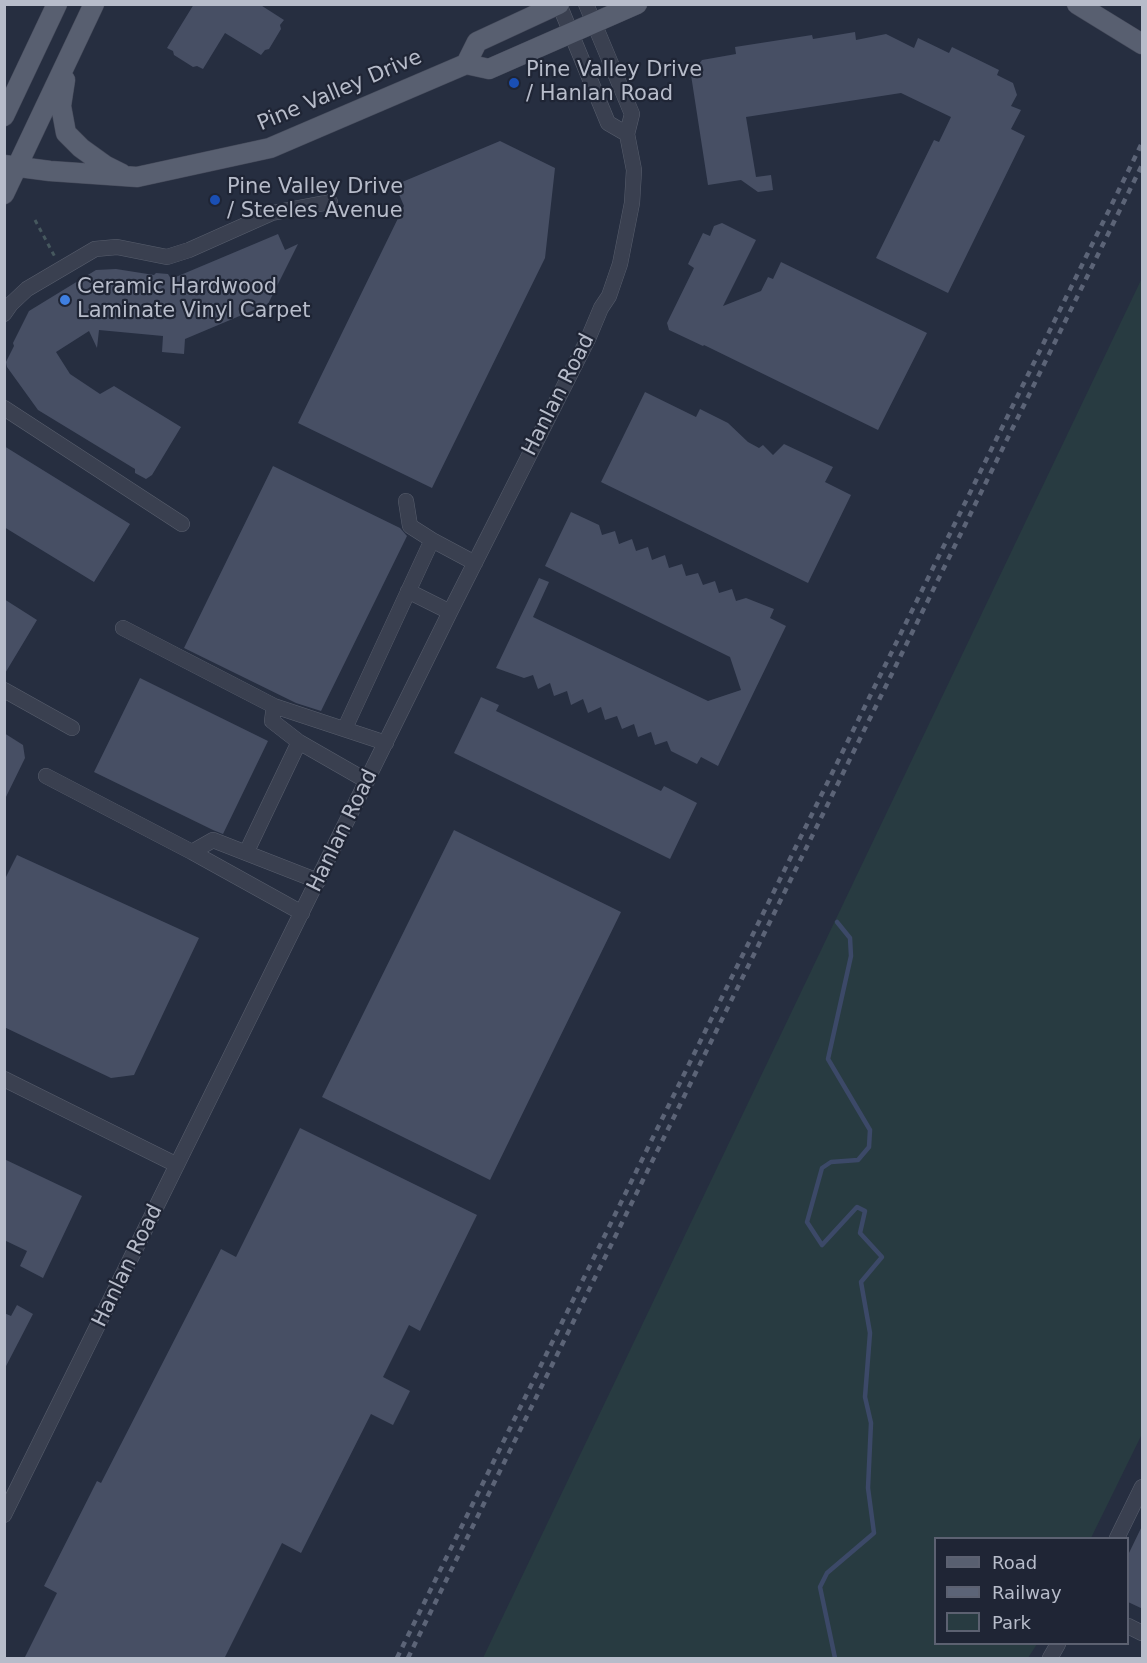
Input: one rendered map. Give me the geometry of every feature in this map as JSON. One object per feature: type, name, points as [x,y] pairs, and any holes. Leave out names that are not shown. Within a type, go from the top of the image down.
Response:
[{"type":"main road","points":[[4,116],[57,4]]},
{"type":"main road","points":[[4,194],[11,166],[69,57],[94,4]]},
{"type":"main road","points":[[466,64],[477,42],[559,4]]},
{"type":"main road","name":"Pine Valley Drive","points":[[11,166],[129,178],[270,148],[466,64],[489,69],[570,34],[589,14],[637,4]]},
{"type":"main road","points":[[1077,4],[1143,44]]},
{"type":"main road","points":[[69,57],[61,106],[66,133],[81,148],[106,166],[129,178]]},
{"type":"street","points":[[559,4],[608,123],[627,134]]},
{"type":"street","name":"Hanlan Road","points":[[4,1515],[612,287],[630,223],[634,170],[627,134],[632,114],[589,14]]},
{"type":"street","points":[[4,314],[11,304],[27,290],[95,249],[117,247],[167,257],[189,250],[272,213],[330,202]]},
{"type":"street","points":[[4,408],[182,524]]},
{"type":"street","points":[[406,501],[410,526],[475,563]]},
{"type":"street","points":[[345,728],[432,540]]},
{"type":"street","points":[[408,591],[450,612]]},
{"type":"street","points":[[123,628],[274,706],[386,742]]},
{"type":"street","points":[[4,690],[72,728]]},
{"type":"street","points":[[274,706],[272,721],[299,742],[367,781]]},
{"type":"street","points":[[246,853],[299,742]]},
{"type":"street","points":[[46,776],[192,852],[302,914]]},
{"type":"street","points":[[192,852],[213,840],[318,881]]},
{"type":"street","points":[[4,1079],[177,1165]]},
{"type":"street","points":[[1118,1537],[1143,1487]]},
{"type":"street","points":[[1129,1626],[1143,1633]]},
{"type":"street","points":[[1050,1659],[1057,1645]]},
{"type":"path","points":[[35,220],[61,269]]},
{"type":"green space","points":[[1142,278],[1142,1434],[1091,1537],[934,1537],[934,1645],[1036,1645],[1028,1658],[483,1658]]},
{"type":"building","points":[[194,4],[259,4],[284,20],[269,49],[261,55],[225,33],[203,69],[193,67],[167,48]]},
{"type":"building","points":[[855,32],[856,40],[886,34],[914,48],[918,38],[949,53],[952,47],[999,70],[997,75],[1013,83],[1017,95],[1011,106],[1021,110],[1011,129],[1025,136],[948,293],[876,258],[934,140],[939,142],[951,117],[901,93],[746,117],[756,177],[771,175],[773,190],[758,192],[741,180],[708,185],[691,75],[702,60],[736,54],[735,47],[812,35],[813,39]]},
{"type":"building","points":[[500,141],[555,168],[545,258],[432,488],[298,423],[404,206],[395,185]]},
{"type":"building","points":[[722,223],[756,240],[723,306],[761,291],[768,277],[773,279],[781,262],[927,333],[878,430],[669,330],[667,323],[694,268],[688,264],[703,233],[710,236],[714,226]]},
{"type":"building","points":[[278,234],[285,250],[298,244],[268,304],[185,339],[184,354],[162,352],[163,336],[99,330],[97,348],[89,331],[56,352],[70,374],[100,394],[114,386],[181,427],[152,475],[146,479],[135,473],[135,469],[38,410],[7,367],[6,362],[14,346],[13,343],[29,311],[96,270],[116,269],[154,275],[156,273],[168,274],[171,279]]},
{"type":"building","points":[[645,392],[696,417],[700,409],[728,423],[748,442],[759,448],[763,445],[773,455],[784,444],[833,467],[825,482],[851,495],[808,583],[601,482]]},
{"type":"building","points":[[4,446],[130,524],[94,582],[4,527]]},
{"type":"building","points":[[273,466],[400,528],[407,536],[321,711],[296,703],[184,648]]},
{"type":"building","points":[[571,512],[599,525],[602,535],[615,531],[619,544],[632,539],[636,551],[648,547],[652,560],[665,555],[669,568],[682,564],[686,576],[698,573],[703,585],[715,581],[719,593],[732,589],[736,601],[746,598],[774,609],[770,618],[786,626],[718,766],[701,757],[697,764],[671,751],[667,741],[655,745],[651,732],[638,737],[634,724],[622,729],[617,716],[605,720],[601,707],[588,713],[583,699],[571,705],[567,691],[554,696],[550,683],[538,689],[533,675],[524,678],[496,668],[539,578],[549,582],[533,617],[708,701],[741,690],[730,657],[545,566]]},
{"type":"building","points":[[4,599],[37,620],[4,675]]},
{"type":"building","points":[[140,678],[268,741],[223,834],[94,772]]},
{"type":"building","points":[[481,697],[499,705],[496,711],[661,791],[664,786],[697,803],[670,859],[454,753]]},
{"type":"building","points":[[4,733],[23,745],[25,758],[4,801]]},
{"type":"building","points":[[454,830],[621,912],[490,1180],[322,1097]]},
{"type":"building","points":[[17,855],[199,938],[134,1075],[111,1078],[4,1027],[4,881]]},
{"type":"building","points":[[300,1128],[477,1215],[420,1331],[409,1325],[383,1377],[410,1391],[393,1425],[371,1414],[301,1553],[282,1543],[224,1659],[24,1659],[57,1593],[44,1586],[97,1481],[101,1483],[221,1249],[236,1257]]},
{"type":"building","points":[[4,1159],[82,1196],[43,1278],[20,1266],[27,1251],[4,1240]]},
{"type":"building","points":[[17,1305],[33,1314],[4,1370],[4,1313],[11,1316]]},
{"type":"building","points":[[1143,1524],[1143,1609],[1129,1602],[1129,1553]]},
{"type":"waterway","points":[[835,1658],[820,1587],[827,1573],[874,1533],[868,1488],[871,1423],[865,1397],[870,1333],[861,1282],[882,1257],[860,1233],[865,1211],[857,1207],[822,1245],[807,1222],[822,1168],[831,1162],[858,1160],[869,1147],[870,1130],[828,1059],[851,956],[850,938],[837,922]]},
{"type":"railway","points":[[397,1658],[1142,143]]},
{"type":"railway","points":[[408,1658],[1142,165]]},
{"type":"place","name":"Pine Valley Drive / Hanlan Road","points":[[514,83]]},
{"type":"place","name":"Pine Valley Drive / Steeles Avenue","points":[[215,200]]},
{"type":"place","name":"Ceramic Hardwood Laminate Vinyl Carpet","points":[[65,300]]}]
